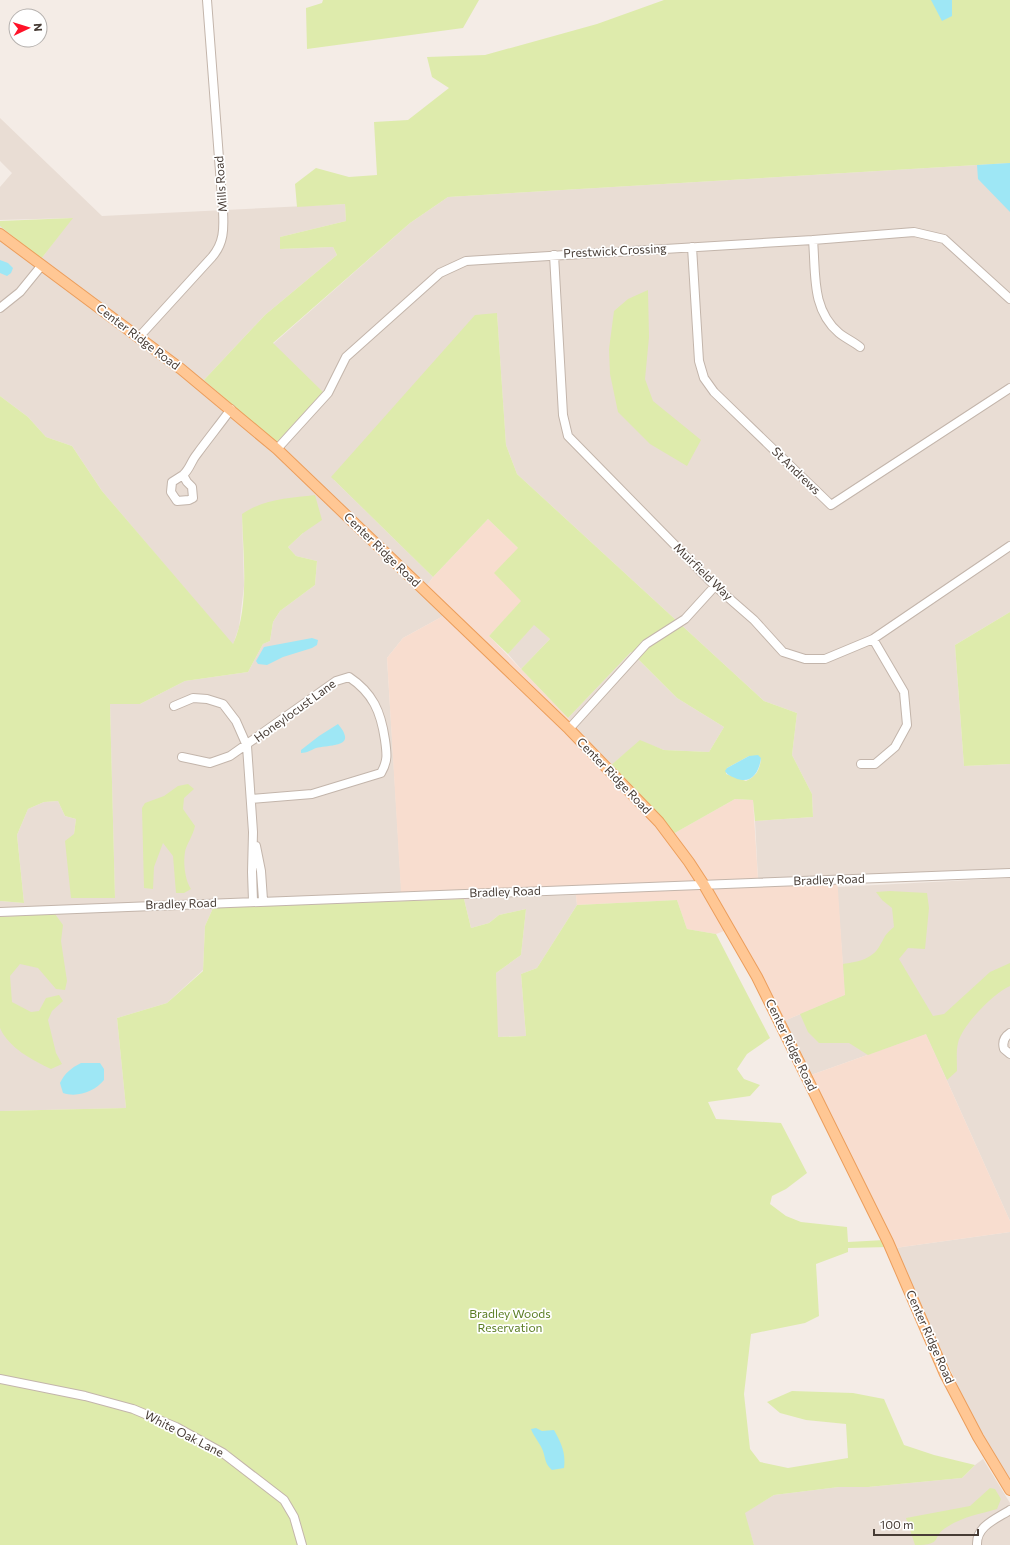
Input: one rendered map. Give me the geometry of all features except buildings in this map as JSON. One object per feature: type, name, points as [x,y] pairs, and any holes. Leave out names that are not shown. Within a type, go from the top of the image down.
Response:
[{"type":"main road","name":"Center Ridge Road","points":[[0,234],[139,337],[231,409],[277,449],[569,729],[644,805],[690,862],[757,977],[888,1242],[945,1374],[978,1437],[1010,1490]]},
{"type":"street","name":"Mills Road","points":[[139,337],[212,257],[219,247],[223,236],[207,0]]},
{"type":"street","name":"Prestwick Crossing","points":[[277,449],[328,393],[346,357],[440,273],[466,261],[813,240],[914,232],[944,239],[1010,299]]},
{"type":"street","points":[[813,240],[817,297],[825,317],[840,333],[860,347]]},
{"type":"street","name":"St Andrews","points":[[692,247],[699,361],[704,378],[714,392],[831,505],[1010,388]]},
{"type":"street","name":"Muirfield Way","points":[[554,255],[563,414],[568,436],[715,586],[754,620],[783,652],[805,659],[825,659],[873,639],[1010,546]]},
{"type":"street","points":[[0,308],[20,292],[42,265]]},
{"type":"street","points":[[183,475],[231,409]]},
{"type":"street","points":[[569,729],[646,644],[685,619],[715,586]]},
{"type":"street","points":[[861,764],[875,764],[895,747],[907,725],[904,692],[873,639]]},
{"type":"street","name":"Honeylocust Lane","points":[[182,757],[210,763],[230,756],[247,746],[343,678],[349,677],[362,686],[373,699],[382,723],[387,760],[381,773],[312,794],[251,799]]},
{"type":"street","points":[[174,706],[193,698],[208,699],[223,704],[236,721],[247,746],[253,832],[253,901]]},
{"type":"street","points":[[253,832],[261,871],[263,900]]},
{"type":"street","name":"Bradley Road","points":[[0,912],[263,900],[1010,873]]},
{"type":"street","points":[[1010,1034],[1006,1036],[1003,1042],[1004,1049],[1010,1054]]},
{"type":"street","name":"White Oak Lane","points":[[0,1379],[86,1396],[133,1409],[176,1427],[223,1453],[284,1500],[294,1517],[302,1545]]},
{"type":"street","points":[[977,1545],[977,1536],[981,1530],[1010,1510]]},
{"type":"shaded area","points":[[0,118],[102,216],[345,204],[346,221],[280,237],[280,249],[333,247],[337,255],[265,315],[204,380],[273,344],[410,223],[448,197],[1010,163],[1010,612],[955,645],[964,766],[1010,764],[1010,869],[758,880],[755,821],[813,817],[812,794],[792,755],[797,713],[764,701],[517,474],[506,445],[497,314],[334,480],[433,577],[422,593],[445,615],[403,638],[387,658],[402,901],[213,908],[205,926],[203,970],[167,1003],[117,1018],[126,1108],[0,1111],[0,901],[24,903],[17,835],[28,809],[44,802],[58,801],[65,816],[76,819],[74,834],[115,898],[110,704],[140,704],[185,681],[248,672],[263,644],[270,641],[273,622],[280,611],[315,585],[317,561],[296,556],[288,547],[303,533],[242,514],[244,586],[239,627],[233,645],[102,491],[72,446],[46,437],[28,417],[0,396],[0,226],[41,259],[72,218],[0,220],[0,187],[12,173],[0,161]]},
{"type":"shaded area","points":[[488,519],[518,548],[522,601],[489,636],[568,718],[673,834],[735,799],[753,800],[758,879],[837,876],[845,995],[784,1021],[732,928],[716,934],[687,929],[677,900],[577,905],[575,886],[401,892],[387,658],[403,638],[445,615],[422,593],[433,577]]},
{"type":"shaded area","points":[[534,624],[550,639],[521,669],[508,654]]},
{"type":"shaded area","points":[[631,652],[677,698],[724,727],[709,752],[664,750],[640,741],[610,766],[568,718]]},
{"type":"shaded area","points":[[1010,878],[1010,1221],[926,1034],[811,1075],[784,1021],[845,995],[837,887]]},
{"type":"shaded area","points":[[576,895],[577,905],[537,968],[521,974],[526,1036],[497,1037],[496,973],[521,955],[526,909],[499,915],[489,923],[471,928],[464,899]]},
{"type":"shaded area","points":[[926,1034],[1010,1221],[1010,1232],[895,1248],[811,1075]]},
{"type":"shaded area","points":[[1010,1232],[1010,1479],[976,1424],[895,1248]]},
{"type":"shaded area","points":[[983,1459],[1010,1503],[1010,1545],[754,1545],[744,1513],[774,1495],[839,1487],[868,1487],[962,1478]]},
{"type":"green space","points":[[323,0],[479,0],[463,28],[307,49],[306,8],[322,3]]},
{"type":"green space","points":[[664,0],[1010,0],[1010,163],[448,197],[410,223],[273,343],[323,392],[276,443],[204,380],[265,315],[337,255],[333,247],[280,249],[280,237],[346,221],[345,204],[297,207],[295,184],[316,168],[349,177],[377,175],[374,122],[408,120],[449,88],[432,77],[427,57],[485,55],[597,24]]},
{"type":"green space","points":[[73,218],[41,259],[0,226],[0,221]]},
{"type":"green space","points":[[648,290],[649,337],[645,379],[653,401],[701,440],[687,466],[650,444],[618,412],[610,374],[609,349],[614,311],[628,299]]},
{"type":"green space","points":[[497,313],[506,445],[517,474],[764,701],[797,713],[792,755],[812,794],[813,817],[755,821],[753,800],[735,799],[673,834],[610,766],[640,740],[664,750],[709,752],[724,727],[677,698],[631,652],[568,718],[521,669],[550,639],[534,625],[508,654],[489,636],[521,601],[494,573],[518,548],[488,519],[433,577],[331,477],[475,315]],"holes":[[[749,756],[761,758],[760,766],[757,772],[753,777],[746,781],[726,774],[727,768]]]},
{"type":"green space","points":[[0,396],[28,417],[46,437],[72,446],[102,491],[233,644],[242,614],[244,598],[242,514],[268,502],[286,498],[315,495],[322,520],[303,533],[288,547],[296,556],[317,561],[315,585],[280,611],[273,622],[270,641],[263,644],[248,672],[185,681],[140,704],[110,704],[115,898],[71,898],[65,841],[74,834],[76,819],[65,816],[58,801],[44,802],[28,809],[17,835],[24,903],[0,901]]},
{"type":"green space","points":[[1010,612],[1010,764],[964,766],[955,645]]},
{"type":"green space","points":[[188,784],[194,789],[184,798],[183,809],[195,826],[186,849],[184,861],[186,876],[191,889],[184,893],[176,893],[173,856],[163,843],[154,867],[153,889],[144,888],[142,808],[145,803],[164,796],[178,786]]},
{"type":"green space","points":[[890,891],[927,893],[929,908],[925,949],[908,948],[899,959],[933,1016],[944,1014],[990,972],[1010,963],[1010,986],[988,1002],[966,1027],[957,1046],[957,1071],[947,1080],[926,1034],[868,1055],[849,1043],[819,1043],[808,1032],[800,1014],[845,995],[843,964],[868,958],[879,947],[886,934],[894,927],[892,908],[882,900],[876,892]]},
{"type":"green space","name":"Bradley Woods Reservation","points":[[464,899],[471,928],[489,923],[499,915],[526,909],[521,955],[496,973],[498,1037],[526,1036],[521,974],[537,968],[577,905],[677,900],[687,929],[716,934],[770,1038],[747,1054],[737,1069],[744,1079],[760,1085],[750,1096],[708,1102],[716,1119],[781,1123],[807,1173],[786,1189],[772,1196],[770,1204],[786,1216],[801,1222],[847,1227],[848,1242],[885,1240],[888,1247],[848,1248],[848,1252],[816,1264],[819,1316],[805,1323],[751,1334],[744,1394],[750,1449],[760,1462],[788,1468],[848,1458],[846,1424],[806,1420],[780,1413],[767,1402],[792,1391],[853,1393],[884,1399],[904,1445],[934,1455],[975,1465],[962,1478],[868,1487],[839,1487],[774,1495],[745,1513],[754,1545],[0,1545],[0,1111],[126,1108],[117,1018],[167,1003],[203,971],[205,926],[213,908]]},
{"type":"green space","points":[[55,914],[63,925],[61,941],[67,981],[65,990],[56,989],[38,968],[20,964],[10,976],[12,1002],[31,1012],[39,1011],[46,998],[59,995],[63,1001],[52,1011],[48,1020],[56,1053],[62,1064],[51,1069],[22,1053],[9,1042],[0,1028],[0,917]]},
{"type":"green space","points":[[990,1488],[995,1489],[1001,1499],[997,1509],[971,1516],[953,1524],[942,1531],[936,1540],[930,1544],[915,1545],[906,1518],[970,1506]]},
{"type":"water","points":[[931,0],[952,0],[952,16],[942,21]]},
{"type":"water","points":[[1010,163],[1010,212],[978,179],[977,165]]},
{"type":"water","points":[[0,260],[8,263],[13,268],[11,273],[7,276],[0,273]]},
{"type":"water","points":[[312,638],[318,640],[317,645],[312,648],[283,657],[267,665],[258,664],[256,661],[264,647]]},
{"type":"water","points":[[338,724],[345,737],[344,741],[340,744],[316,748],[301,753],[301,750]]},
{"type":"water","points":[[758,755],[761,758],[760,763],[756,773],[750,779],[741,780],[727,774],[725,771],[727,768],[749,756]]},
{"type":"water","points":[[81,1063],[100,1063],[104,1069],[104,1080],[91,1090],[80,1094],[74,1095],[63,1093],[60,1083],[62,1079],[69,1071]]},
{"type":"water","points":[[536,1428],[542,1431],[554,1430],[564,1452],[564,1468],[552,1470],[548,1466],[542,1448],[531,1429]]}]
